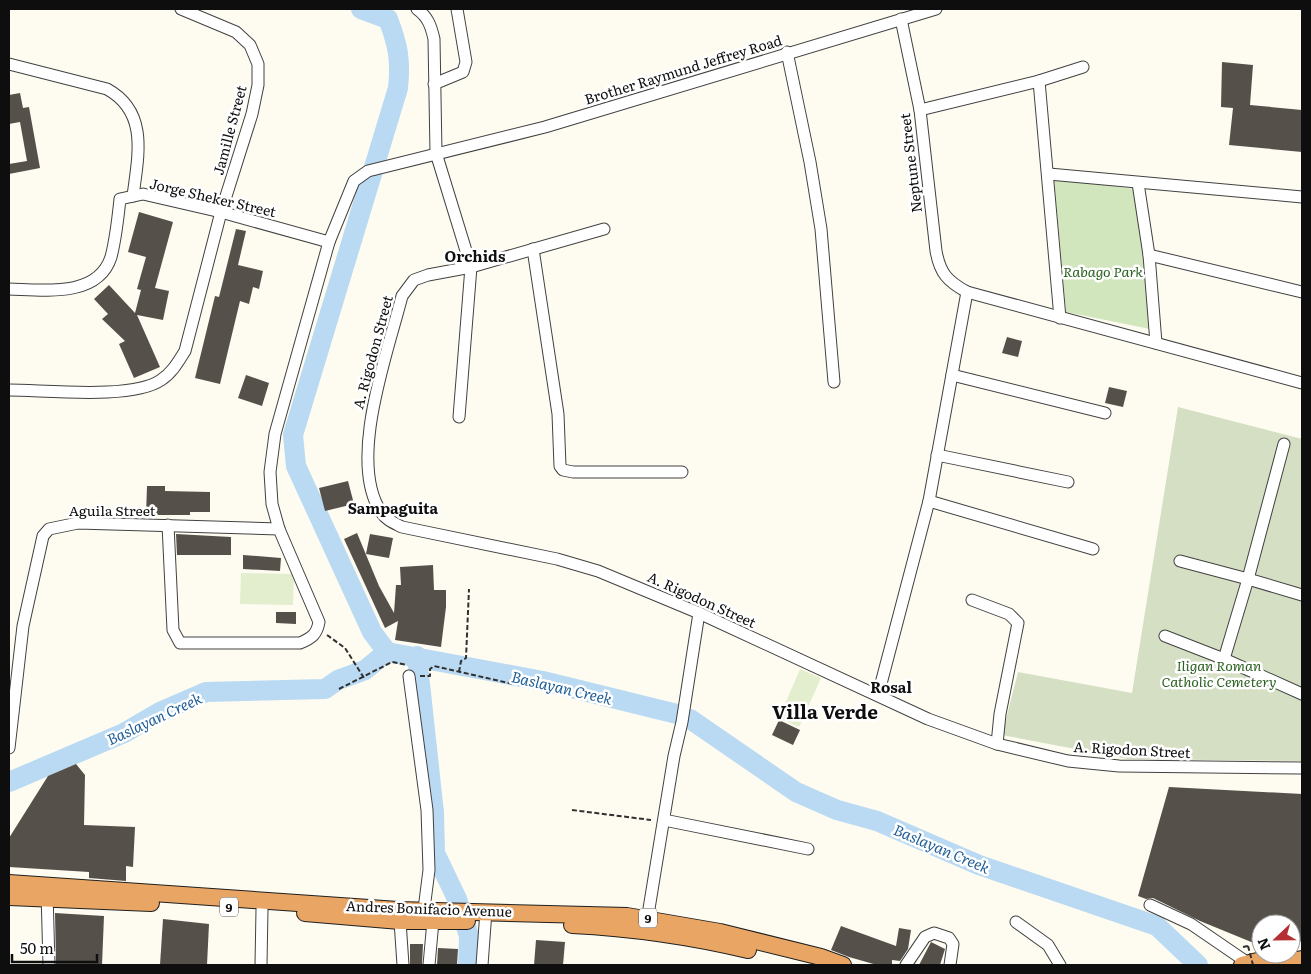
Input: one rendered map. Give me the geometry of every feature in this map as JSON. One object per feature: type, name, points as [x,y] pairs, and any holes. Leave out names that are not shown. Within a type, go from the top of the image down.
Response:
[{"type":"highway","name":"Andres Bonifacio Avenue","points":[[9,883],[47,892],[400,921],[435,917],[479,916],[646,924],[690,937],[817,962],[843,965]]},
{"type":"highway","name":"Andres Bonifacio Avenue","points":[[9,897],[47,892],[398,910],[435,917]]},
{"type":"highway","points":[[1273,965],[1302,959]]},
{"type":"street","name":"Jamille Street","points":[[9,390],[110,392],[140,389],[160,381],[176,366],[185,351],[221,212],[252,114],[258,85],[258,64],[250,45],[236,32],[181,9]]},
{"type":"street","points":[[417,9],[424,14],[430,24],[434,39],[436,152],[471,267],[459,418]]},
{"type":"street","points":[[434,84],[463,72],[466,62],[457,9]]},
{"type":"street","name":"Brother Raymund Jeffrey Road","points":[[329,242],[354,181],[368,171],[436,152],[545,127],[786,52],[935,9]]},
{"type":"street","name":"Neptune Street","points":[[900,18],[920,110],[938,266],[944,277],[966,292],[1302,383]]},
{"type":"street","points":[[786,52],[810,162],[821,229],[834,382]]},
{"type":"street","points":[[9,64],[107,89],[126,103],[137,125],[138,142],[133,196]]},
{"type":"street","points":[[920,110],[1039,82],[1083,67]]},
{"type":"street","points":[[1039,82],[1060,318]]},
{"type":"street","points":[[1048,174],[1302,197]]},
{"type":"street","points":[[1138,183],[1149,254],[1156,343]]},
{"type":"street","name":"Jorge Sheker Street","points":[[9,289],[76,288],[91,283],[103,273],[110,258],[120,199],[143,194],[221,212],[329,242]]},
{"type":"street","name":"A. Rigodon Street","points":[[604,229],[471,267],[414,280],[402,296],[370,419],[367,460],[372,491],[381,512],[390,521],[402,527],[557,559],[598,571],[699,613],[968,736],[997,744],[1068,761],[1119,766],[1302,768]]},
{"type":"street","points":[[168,525],[174,630],[180,643],[187,645],[300,643],[310,639],[318,628],[319,622],[279,529],[272,504],[270,472],[275,434],[329,242]]},
{"type":"street","points":[[533,249],[558,414],[560,466],[563,470],[573,472],[682,472]]},
{"type":"street","points":[[1149,254],[1302,292]]},
{"type":"street","points":[[878,695],[929,501],[966,292]]},
{"type":"street","points":[[952,375],[1105,412]]},
{"type":"street","points":[[1224,659],[1248,579],[1284,444]]},
{"type":"street","points":[[937,455],[1068,482]]},
{"type":"street","points":[[929,501],[1093,549]]},
{"type":"street","name":"Aguila Street","points":[[9,748],[23,626],[43,536],[50,529],[78,523],[279,529]]},
{"type":"street","points":[[1180,561],[1302,595]]},
{"type":"street","points":[[972,600],[1009,614],[1018,623],[1000,714],[997,744]]},
{"type":"street","points":[[646,924],[674,756],[682,722],[699,613]]},
{"type":"street","points":[[1165,636],[1224,659],[1302,694]]},
{"type":"street","points":[[408,670],[427,810],[429,870],[435,917],[429,965]]},
{"type":"street","points":[[664,820],[808,849]]},
{"type":"street","points":[[47,892],[49,965]]},
{"type":"street","points":[[1150,905],[1191,924],[1248,964]]},
{"type":"street","points":[[261,965],[262,909]]},
{"type":"street","points":[[479,916],[482,965]]},
{"type":"street","points":[[400,921],[403,965]]},
{"type":"street","points":[[1016,922],[1048,945],[1060,965]]},
{"type":"street","points":[[906,965],[925,937],[934,933],[949,938],[953,944],[950,965]]},
{"type":"path","points":[[459,671],[461,661],[466,658],[469,589]]},
{"type":"path","points":[[318,628],[346,648],[363,676]]},
{"type":"path","points":[[339,689],[392,662],[408,670]]},
{"type":"path","points":[[427,676],[430,676],[430,669],[434,666],[513,684]]},
{"type":"path","points":[[572,810],[664,820]]},
{"type":"path","points":[[1248,946],[1248,964]]},
{"type":"green space","name":"Rabago Park","points":[[1054,179],[1136,189],[1150,329],[1066,312]]},
{"type":"green space","name":"Iligan Roman Catholic Cemetery","points":[[1178,407],[1302,439],[1302,761],[1128,759],[1002,735],[1018,672],[1132,693]]},
{"type":"green space","points":[[241,573],[294,574],[293,605],[240,604]]},
{"type":"green space","points":[[800,669],[821,678],[799,727],[779,718]]},
{"type":"building","points":[[1222,62],[1253,65],[1250,105],[1302,110],[1302,152],[1229,145],[1233,108],[1221,107]]},
{"type":"building","points":[[20,93],[23,108],[29,107],[40,168],[9,174],[9,164],[27,161],[20,122],[9,124],[9,95]]},
{"type":"building","points":[[139,212],[173,222],[155,288],[169,291],[163,320],[137,315],[160,367],[134,378],[119,344],[125,341],[102,319],[108,314],[94,299],[109,285],[135,313],[141,290],[137,289],[146,257],[128,252]]},
{"type":"building","points":[[236,229],[246,231],[238,265],[263,271],[259,289],[253,287],[249,304],[240,301],[220,384],[195,378],[215,296],[219,297]]},
{"type":"building","points":[[1007,337],[1022,341],[1018,357],[1002,353]]},
{"type":"building","points":[[246,375],[269,383],[262,406],[238,398]]},
{"type":"building","points":[[1109,387],[1127,391],[1123,407],[1105,403]]},
{"type":"building","points":[[348,481],[354,504],[325,511],[319,488]]},
{"type":"building","points":[[147,486],[165,486],[165,491],[210,492],[210,512],[190,512],[190,515],[146,515]]},
{"type":"building","points":[[357,533],[379,586],[394,613],[396,585],[401,585],[400,567],[433,565],[434,590],[446,590],[441,647],[395,640],[398,621],[385,628],[344,539]]},
{"type":"building","points":[[176,534],[231,537],[231,555],[177,555]]},
{"type":"building","points":[[370,534],[393,538],[389,558],[366,554]]},
{"type":"building","points":[[243,555],[281,558],[280,571],[243,569]]},
{"type":"building","points":[[276,612],[296,612],[296,624],[276,623]]},
{"type":"building","points":[[779,720],[800,730],[793,745],[772,735]]},
{"type":"building","points":[[76,764],[85,775],[84,825],[135,827],[133,867],[126,866],[126,881],[89,878],[89,872],[9,867],[9,838],[48,776]]},
{"type":"building","points":[[1169,787],[1302,794],[1302,941],[1301,914],[1251,914],[1251,942],[1200,921],[1153,898],[1146,899],[1138,896]]},
{"type":"building","points":[[55,913],[104,916],[102,965],[56,965]]},
{"type":"building","points":[[163,919],[209,924],[207,965],[160,965]]},
{"type":"building","points":[[841,926],[896,946],[899,928],[911,930],[908,949],[900,961],[892,960],[892,965],[877,965],[849,957],[831,950]]},
{"type":"building","points":[[536,940],[565,942],[563,965],[534,965]]},
{"type":"building","points":[[931,942],[945,949],[940,965],[919,965]]},
{"type":"building","points":[[410,944],[423,944],[422,965],[410,965]]},
{"type":"building","points":[[438,948],[458,949],[457,965],[437,965]]},
{"type":"waterway","points":[[361,9],[388,19],[398,53],[398,88],[293,435],[296,466],[372,632],[387,652],[543,681],[677,714]]},
{"type":"waterway","name":"Baslayan Creek","points":[[9,782],[124,733],[160,712],[206,692],[325,689],[338,680],[365,670],[387,652]]},
{"type":"waterway","points":[[417,656],[434,813],[435,853],[457,899],[469,936],[468,965]]},
{"type":"waterway","name":"Baslayan Creek","points":[[690,719],[796,792],[837,810],[877,821],[979,865],[1157,926],[1198,965]]},
{"type":"district","name":"Orchids","points":[[475,255]]},
{"type":"district","name":"Sampaguita","points":[[393,507]]},
{"type":"district","name":"Rosal","points":[[891,686]]},
{"type":"district","name":"Villa Verde","points":[[825,711]]}]
